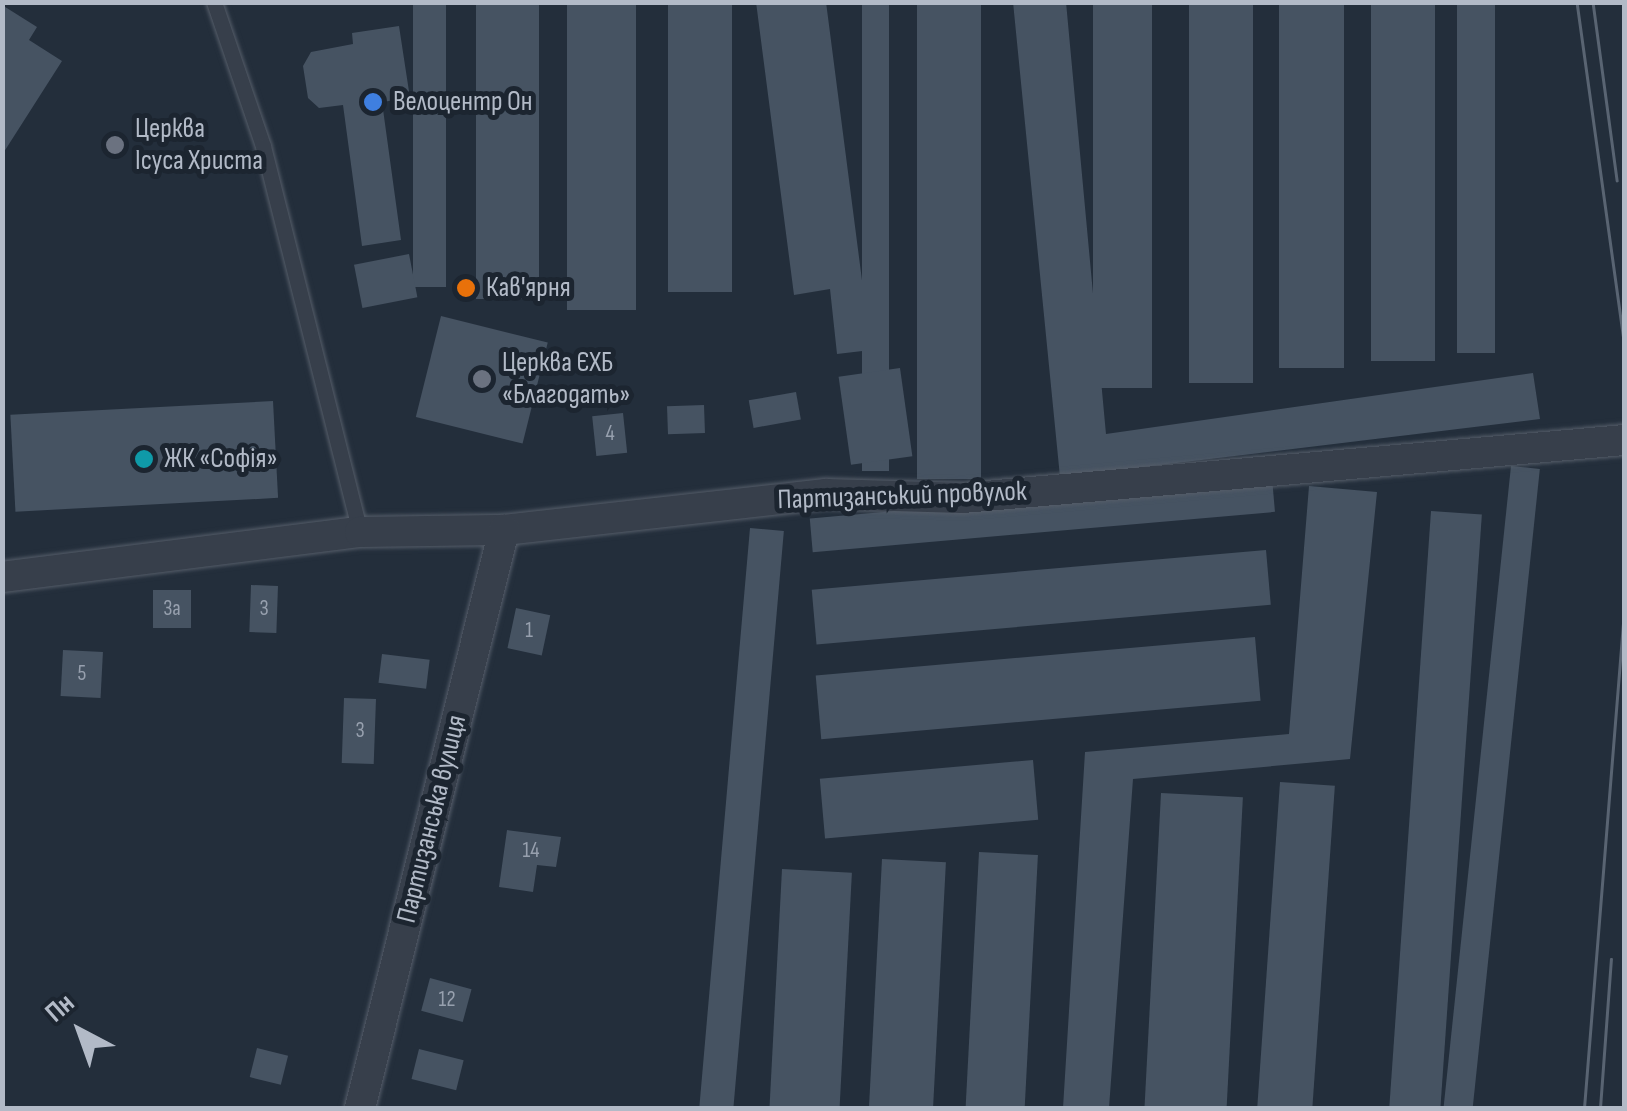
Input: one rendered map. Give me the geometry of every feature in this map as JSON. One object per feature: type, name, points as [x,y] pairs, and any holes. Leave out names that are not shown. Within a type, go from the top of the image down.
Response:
[{"type":"street","name":"Партизанський провулок","points":[[2,578],[360,532],[504,530],[811,495],[963,498],[1624,440]]},
{"type":"street","name":"Партизанська вулиця","points":[[360,1108],[504,530]]},
{"type":"lane","points":[[214,2],[264,146],[360,532]]},
{"type":"building","points":[[413,2],[446,2],[446,287],[413,287]]},
{"type":"building","points":[[476,2],[539,2],[539,299],[476,299]]},
{"type":"building","points":[[567,2],[636,2],[636,310],[567,310]]},
{"type":"building","points":[[668,2],[732,2],[732,292],[668,292]]},
{"type":"building","points":[[756,2],[826,2],[871,350],[837,354],[830,289],[794,295]]},
{"type":"building","points":[[862,2],[889,2],[889,471],[862,471]]},
{"type":"building","points":[[917,2],[981,2],[981,479],[917,479]]},
{"type":"building","points":[[1013,2],[1066,2],[1106,434],[1533,373],[1540,419],[1060,477]]},
{"type":"building","points":[[1093,2],[1152,2],[1152,388],[1093,388]]},
{"type":"building","points":[[1189,2],[1253,2],[1253,383],[1189,383]]},
{"type":"building","points":[[1279,2],[1344,2],[1344,368],[1279,368]]},
{"type":"building","points":[[1371,2],[1435,2],[1435,361],[1371,361]]},
{"type":"building","points":[[1457,2],[1495,2],[1495,353],[1457,353]]},
{"type":"building","points":[[2,5],[37,27],[29,40],[62,61],[2,155]]},
{"type":"building","points":[[399,26],[410,98],[382,102],[401,240],[362,246],[343,105],[319,108],[308,98],[303,66],[311,52],[353,44],[352,33]]},
{"type":"building","points":[[409,254],[417,297],[362,308],[354,265]]},
{"type":"building","name":"Церква ЄХБ «Благодать»","points":[[441,316],[548,343],[523,444],[416,417]]},
{"type":"building","points":[[900,368],[912,456],[851,465],[839,377]]},
{"type":"building","points":[[796,392],[801,420],[754,428],[749,400]]},
{"type":"building","name":"ЖК «Софія»","points":[[273,401],[278,498],[15,512],[10,415]]},
{"type":"building","points":[[704,405],[705,433],[668,434],[667,406]]},
{"type":"building","points":[[623,413],[627,453],[596,456],[592,416]]},
{"type":"building","points":[[1511,466],[1540,469],[1473,1108],[1444,1106]]},
{"type":"building","points":[[1272,478],[1275,512],[813,552],[810,518]]},
{"type":"building","points":[[1309,486],[1377,492],[1350,759],[1133,779],[1109,1108],[1063,1108],[1085,752],[1289,734]]},
{"type":"building","points":[[1431,511],[1482,515],[1440,1108],[1389,1108]]},
{"type":"building","points":[[750,528],[784,531],[733,1108],[699,1108]]},
{"type":"building","points":[[1266,550],[1271,605],[817,645],[812,590]]},
{"type":"building","points":[[251,585],[278,586],[276,633],[249,632]]},
{"type":"building","points":[[153,590],[191,590],[191,628],[153,628]]},
{"type":"building","points":[[516,608],[550,615],[542,655],[507,648]]},
{"type":"building","points":[[1255,637],[1261,701],[821,739],[816,675]]},
{"type":"building","points":[[63,650],[103,652],[101,698],[61,696]]},
{"type":"building","points":[[382,654],[430,660],[426,689],[378,683]]},
{"type":"building","points":[[344,698],[376,699],[374,764],[342,763]]},
{"type":"building","points":[[1033,760],[1038,820],[825,838],[820,779]]},
{"type":"building","points":[[1280,782],[1335,786],[1312,1108],[1257,1108]]},
{"type":"building","points":[[1161,793],[1243,797],[1227,1108],[1145,1108]]},
{"type":"building","points":[[507,830],[561,837],[556,867],[537,865],[533,892],[499,887]]},
{"type":"building","points":[[979,852],[1038,855],[1025,1108],[966,1108]]},
{"type":"building","points":[[882,859],[946,862],[933,1108],[869,1108]]},
{"type":"building","points":[[782,869],[852,873],[840,1108],[769,1108]]},
{"type":"building","points":[[430,978],[472,989],[463,1022],[421,1011]]},
{"type":"building","points":[[257,1048],[288,1056],[281,1085],[250,1077]]},
{"type":"building","points":[[419,1049],[464,1060],[456,1090],[412,1079]]},
{"type":"tram line","points":[[1577,2],[1624,341]]},
{"type":"tram line","points":[[1593,2],[1617,180]]},
{"type":"tram line","points":[[1584,1108],[1624,610]]},
{"type":"tram line","points":[[1600,1108],[1611,959]]},
{"type":"place","name":"Велоцентр Он","points":[[373,102]]},
{"type":"place","name":"Церква Ісуса Христа","points":[[115,145]]},
{"type":"place","name":"Кав'ярня","points":[[466,288]]},
{"type":"place","name":"Церква ЄХБ «Благодать»","points":[[482,379]]},
{"type":"place","name":"ЖК «Софія»","points":[[144,459]]}]
